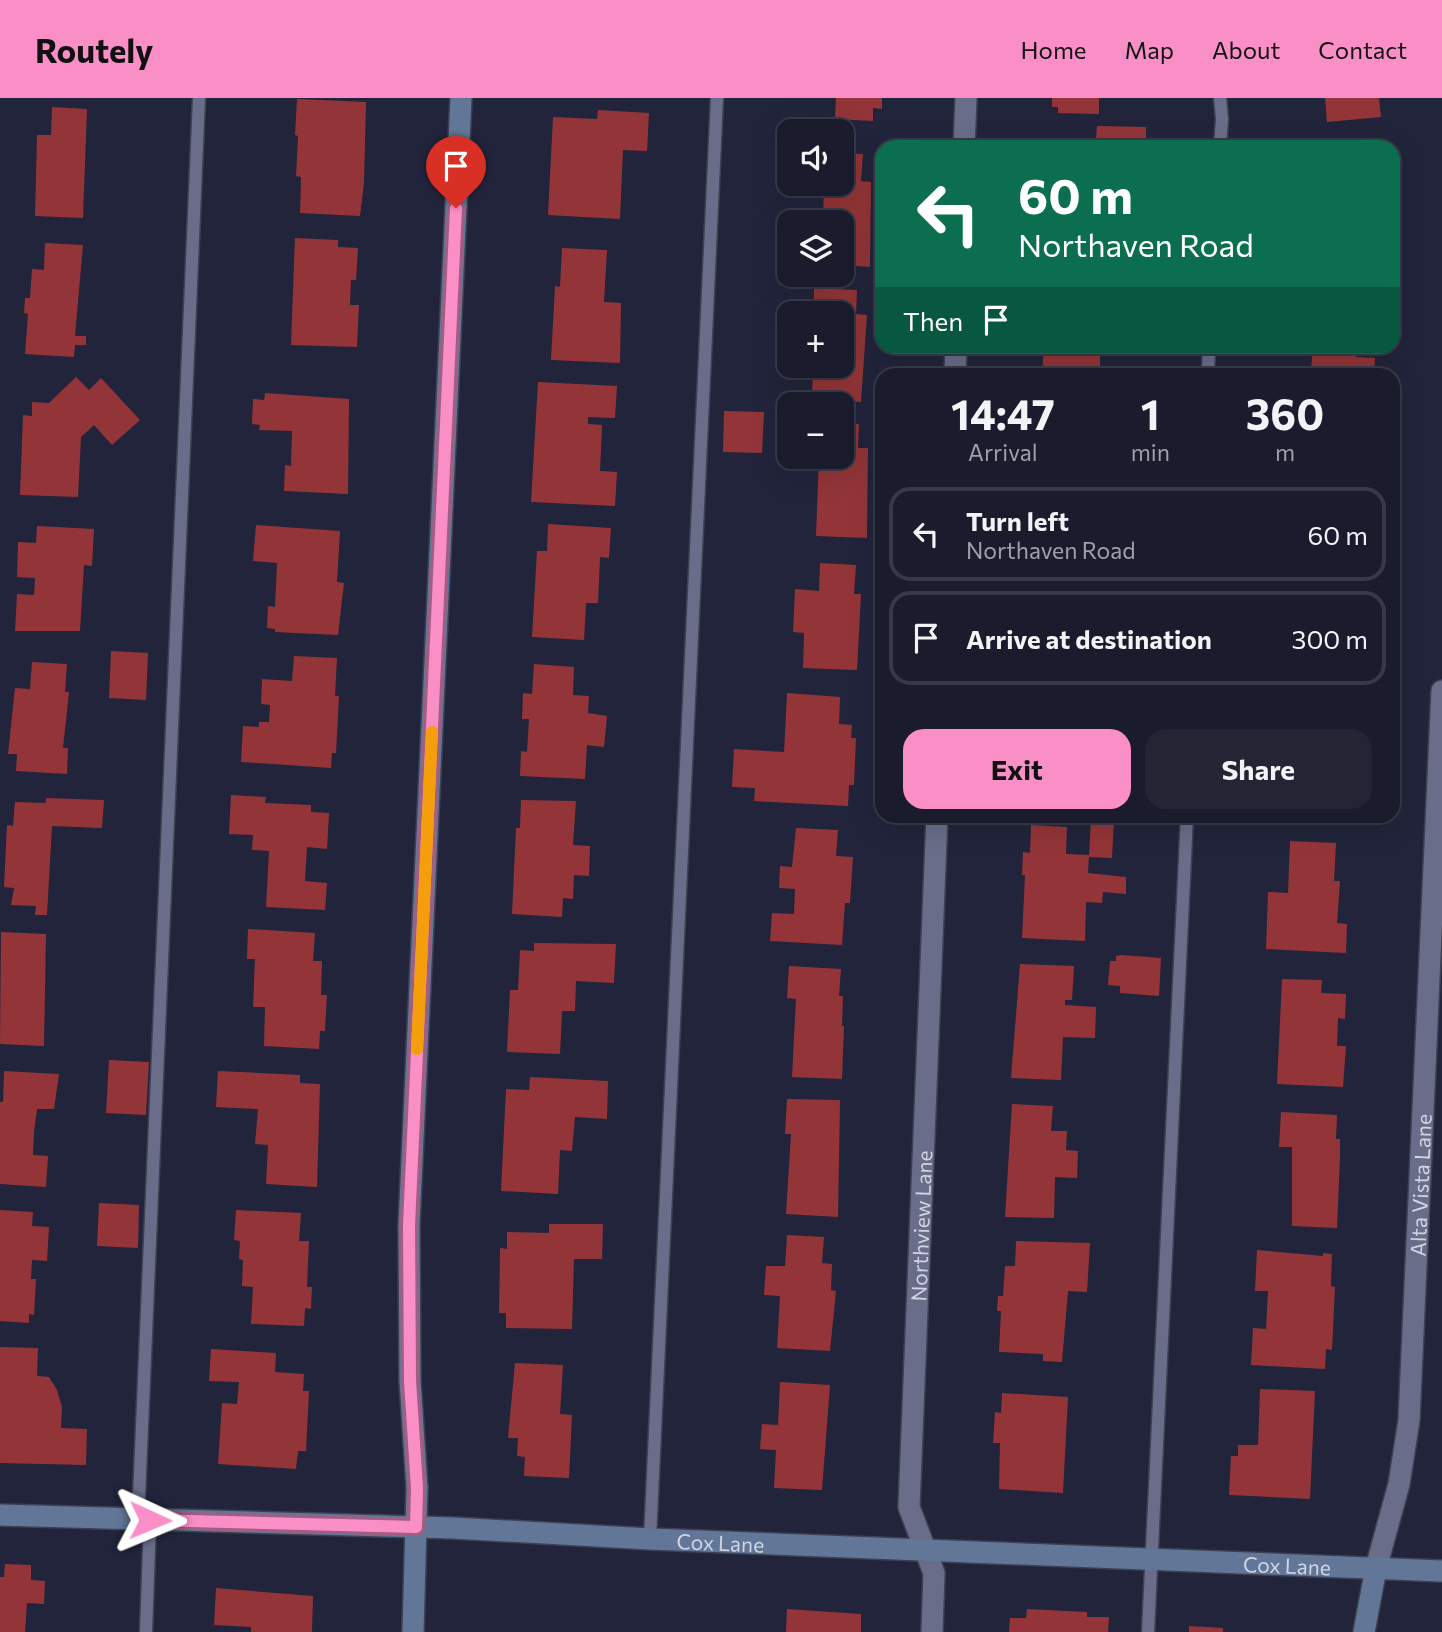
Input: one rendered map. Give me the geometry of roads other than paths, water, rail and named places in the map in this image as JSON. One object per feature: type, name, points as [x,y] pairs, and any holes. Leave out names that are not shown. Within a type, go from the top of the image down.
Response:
[{"type":"street","points":[[413,1632],[417,1488],[410,1381],[409,1225],[461,98]]},
{"type":"street","points":[[964,140],[966,98]]},
{"type":"street","name":"Alta Vista Lane","points":[[1364,1632],[1376,1568],[1399,1484],[1409,1420],[1442,691]]},
{"type":"street","name":"Northview Lane","points":[[932,1632],[934,1573],[909,1507],[937,823]]},
{"type":"street","name":"Cox Lane","points":[[0,1515],[416,1527],[1442,1571]]},
{"type":"lane","points":[[146,1632],[144,1520],[199,98]]},
{"type":"lane","points":[[650,1539],[717,98]]},
{"type":"lane","points":[[1220,98],[1220,140]]},
{"type":"lane","points":[[1148,1632],[1187,823]]}]
